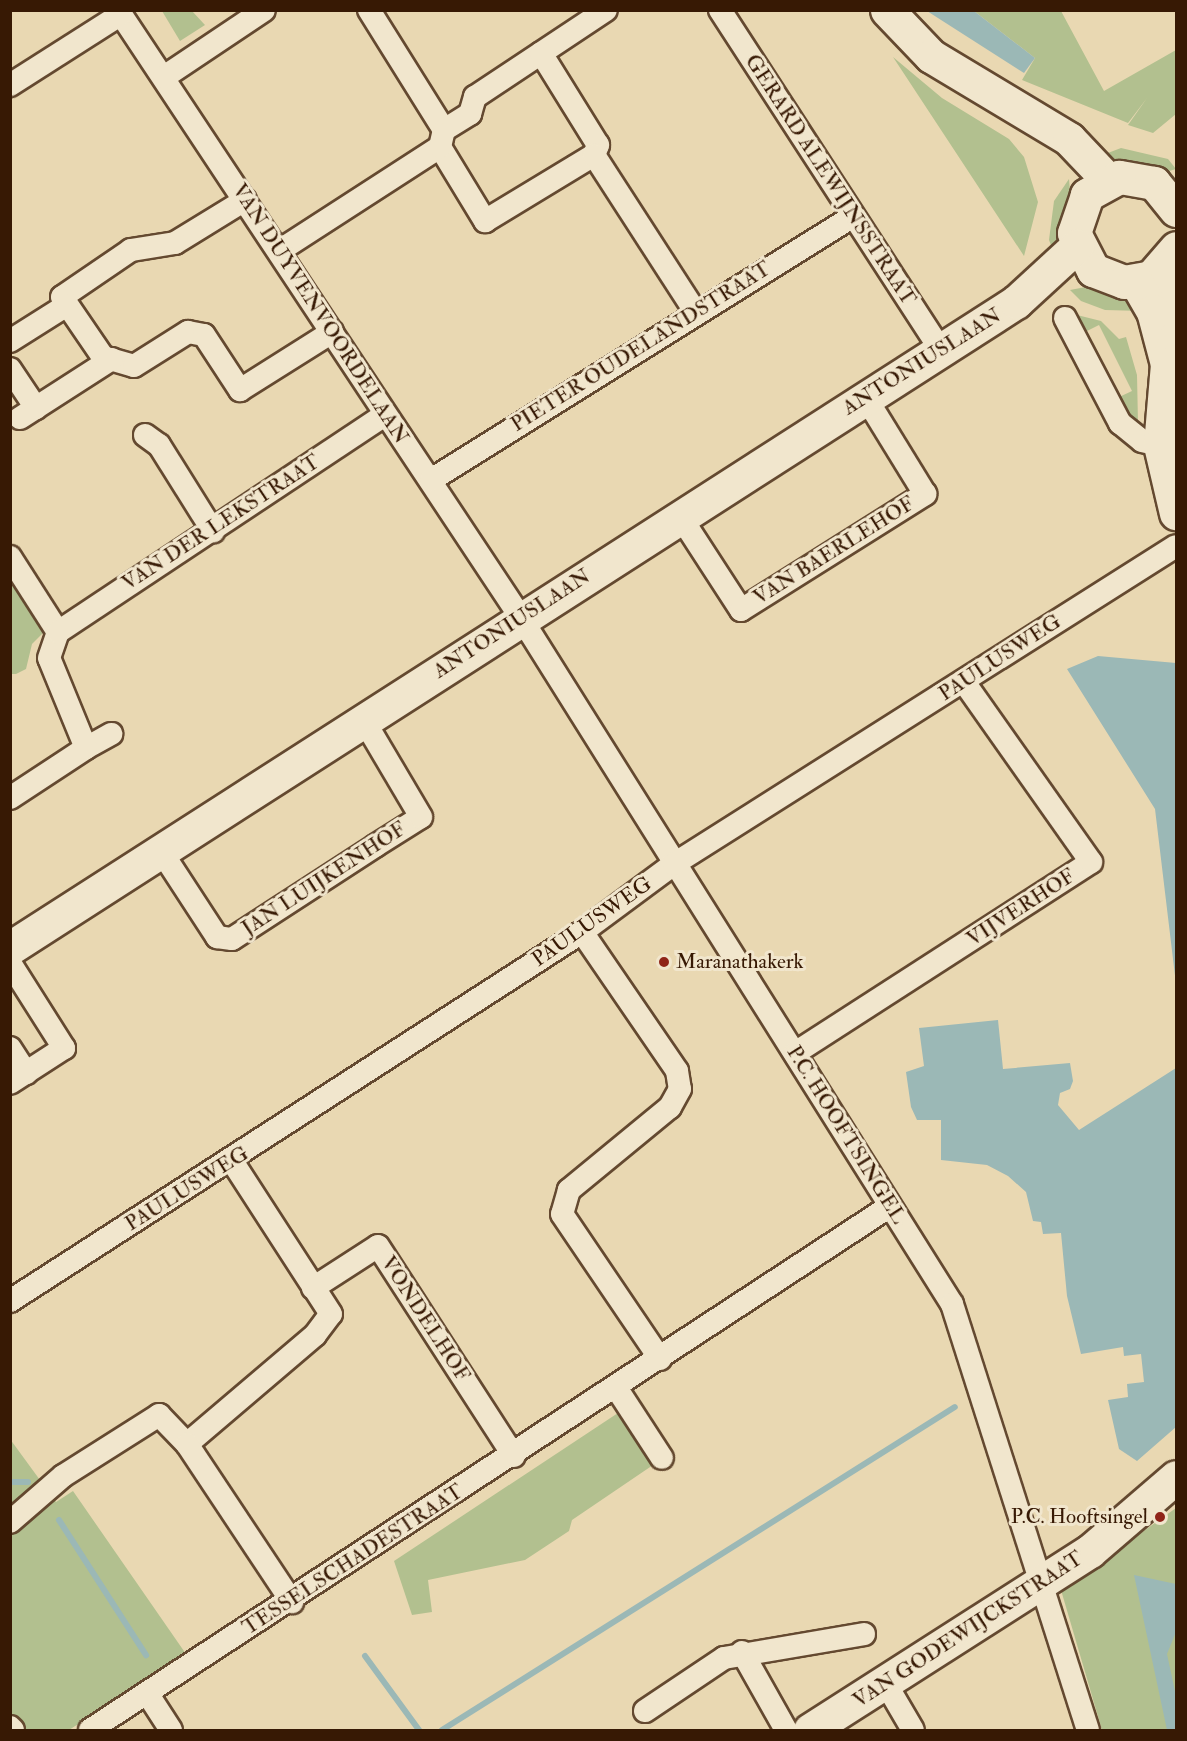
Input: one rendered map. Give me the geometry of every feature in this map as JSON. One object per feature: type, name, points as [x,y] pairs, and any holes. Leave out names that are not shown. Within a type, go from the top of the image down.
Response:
[{"type":"main road","points":[[887,10],[931,56],[1045,125],[1053,151],[1097,187]]},
{"type":"main road","points":[[1172,194],[1143,179],[1097,187],[1075,219],[1085,258],[1113,280],[1136,282],[1171,258],[1176,316]]},
{"type":"main road","name":"ANTONIUSLAAN","points":[[10,948],[363,719],[1085,258]]},
{"type":"main road","points":[[1136,282],[1172,350],[1160,445],[1176,513]]},
{"type":"main road","name":"VAN GODEWIJCKSTRAAT","points":[[810,1731],[1044,1582],[1176,1477]]},
{"type":"street","points":[[164,77],[264,10]]},
{"type":"street","points":[[369,10],[442,138],[485,221],[594,155],[598,145],[542,53]]},
{"type":"street","points":[[279,251],[442,138],[470,114],[475,97],[606,10]]},
{"type":"street","name":"GERARD ALEWIJNSSTRAAT","points":[[720,10],[852,217],[941,350]]},
{"type":"street","points":[[10,86],[119,13]]},
{"type":"street","name":"VAN DUYVENVOORDELAAN","points":[[119,13],[164,77],[384,415],[431,480],[521,618]]},
{"type":"street","points":[[594,155],[695,311]]},
{"type":"street","points":[[245,200],[175,243],[131,250],[62,297],[107,358],[134,366],[188,332],[204,335],[240,390],[332,332]]},
{"type":"street","name":"PIETER OUDELANDSTRAAT","points":[[431,480],[695,311],[852,217]]},
{"type":"street","points":[[10,342],[67,305]]},
{"type":"street","points":[[1065,318],[1120,423],[1142,441],[1160,445]]},
{"type":"street","points":[[10,369],[28,413],[107,358]]},
{"type":"street","name":"VAN BAERLEHOF","points":[[680,516],[741,610],[925,494],[866,398]]},
{"type":"street","name":"VAN DER LEKSTRAAT","points":[[58,632],[213,531],[384,415]]},
{"type":"street","points":[[146,435],[159,445],[213,531]]},
{"type":"street","name":"PAULUSWEG","points":[[10,1301],[232,1161],[582,932],[674,864],[1176,546]]},
{"type":"street","points":[[10,557],[58,632],[49,658],[86,748]]},
{"type":"street","name":"P.C. HOOFTSINGEL","points":[[521,618],[952,1304],[1044,1582],[1088,1731]]},
{"type":"street","name":"VIJVERHOF","points":[[795,1053],[1091,862],[964,682]]},
{"type":"street","name":"JAN LUIJKENHOF","points":[[160,851],[217,937],[232,939],[421,817],[363,719]]},
{"type":"street","points":[[10,798],[111,734]]},
{"type":"street","points":[[582,932],[677,1071],[680,1089],[670,1107],[569,1190],[562,1214],[660,1359]]},
{"type":"street","points":[[10,963],[64,1048],[18,1078],[10,1048]]},
{"type":"street","points":[[187,1444],[315,1335],[331,1314],[232,1161]]},
{"type":"street","name":"TESSELSCHADESTRAAT","points":[[90,1731],[292,1602],[890,1206]]},
{"type":"street","name":"VONDELHOF","points":[[313,1288],[378,1246],[514,1456]]},
{"type":"street","points":[[616,1389],[662,1458]]},
{"type":"street","points":[[10,1522],[63,1476],[159,1415],[187,1444],[292,1602]]},
{"type":"street","points":[[645,1711],[724,1658],[742,1652],[864,1634]]},
{"type":"street","points":[[742,1652],[786,1731]]},
{"type":"street","points":[[886,1684],[913,1731]]},
{"type":"street","points":[[147,1693],[171,1731]]},
{"type":"green space","points":[[162,11],[192,11],[205,25],[180,41]]},
{"type":"green space","points":[[974,11],[1061,11],[1104,91],[1176,50],[1176,114],[1153,133],[1128,125],[1147,98],[1128,123],[1022,80],[1035,58]]},
{"type":"green space","points":[[893,57],[942,98],[1009,139],[1024,157],[1038,202],[1024,256]]},
{"type":"green space","points":[[1121,148],[1168,159],[1176,169],[1159,174],[1100,156]]},
{"type":"green space","points":[[1069,179],[1071,203],[1054,253],[1049,240],[1054,201]]},
{"type":"green space","points":[[1091,286],[1124,296],[1142,311],[1105,310],[1081,301],[1070,290]]},
{"type":"green space","points":[[1073,314],[1101,321],[1119,339],[1126,337],[1137,375],[1138,423],[1131,423],[1117,398],[1132,391],[1099,325],[1083,333]]},
{"type":"green space","points":[[10,571],[48,628],[32,644],[26,669],[16,674],[11,674]]},
{"type":"green space","points":[[621,1411],[656,1463],[572,1520],[569,1531],[525,1560],[428,1580],[432,1612],[412,1615],[394,1561]]},
{"type":"green space","points":[[10,1439],[56,1502],[73,1491],[186,1654],[69,1730],[18,1730],[11,1718]]},
{"type":"green space","points":[[1176,1508],[1176,1730],[1102,1730],[1061,1590]]},
{"type":"water","points":[[927,11],[974,11],[1035,58],[1024,73]]},
{"type":"water","points":[[1098,656],[1176,663],[1176,984],[1155,809],[1067,669]]},
{"type":"water","points":[[998,1020],[1003,1069],[1070,1063],[1073,1081],[1070,1089],[1060,1093],[1058,1105],[1079,1130],[1176,1068],[1176,1427],[1137,1461],[1119,1449],[1108,1400],[1128,1397],[1127,1384],[1144,1382],[1141,1354],[1124,1356],[1123,1347],[1081,1354],[1067,1296],[1061,1233],[1043,1234],[1041,1222],[1033,1221],[1026,1192],[1008,1176],[987,1165],[941,1160],[941,1120],[917,1120],[911,1107],[906,1072],[924,1066],[919,1028]]},
{"type":"water","points":[[1134,1575],[1176,1584],[1176,1632],[1167,1654],[1176,1696],[1176,1730],[1167,1730]]},
{"type":"waterway","points":[[442,1730],[955,1407]]},
{"type":"waterway","points":[[10,1482],[28,1482]]},
{"type":"waterway","points":[[59,1520],[146,1655]]},
{"type":"waterway","points":[[365,1656],[419,1730]]},
{"type":"place","name":"Maranathakerk","points":[[664,962]]},
{"type":"place","name":"P.C. Hooftsingel","points":[[1160,1517]]}]
